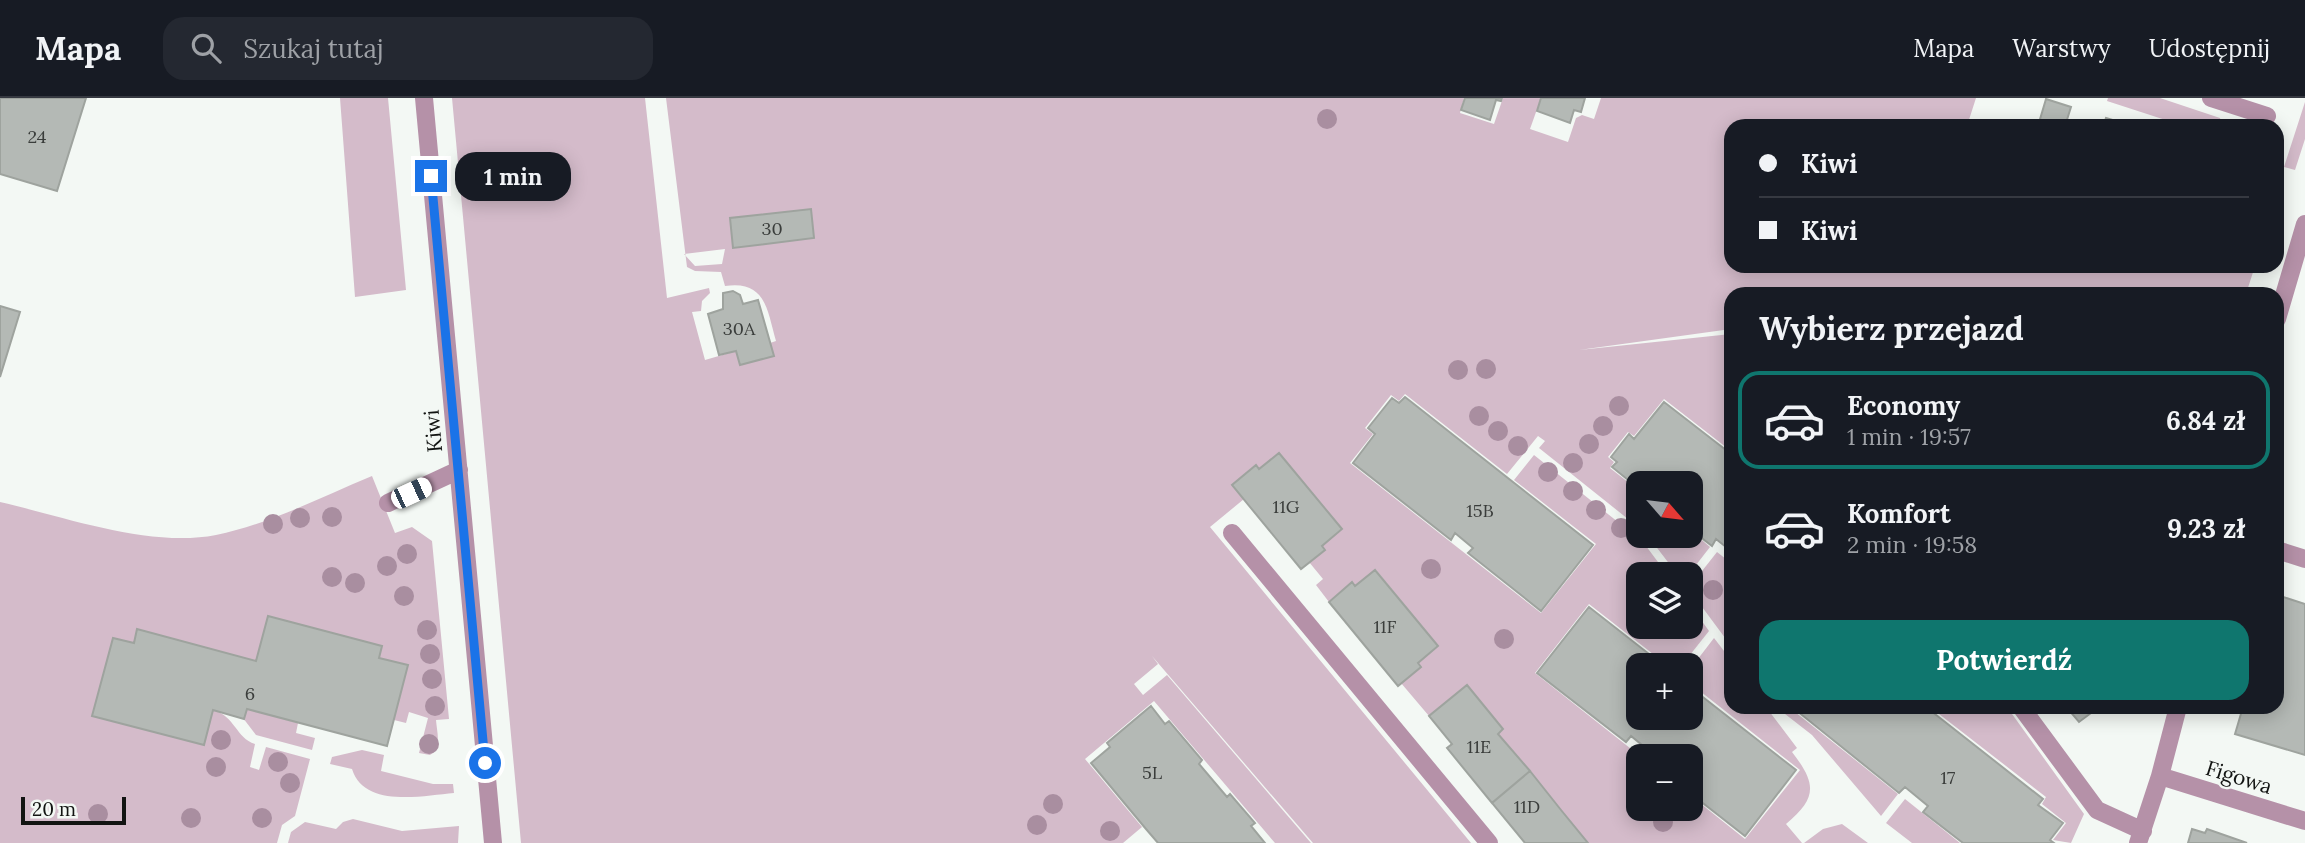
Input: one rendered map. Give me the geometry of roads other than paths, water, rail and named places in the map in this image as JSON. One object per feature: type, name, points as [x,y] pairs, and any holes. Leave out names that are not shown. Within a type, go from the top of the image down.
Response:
[{"type":"street","name":"Kiwi","points":[[424,98],[493,843]]},
{"type":"street","points":[[2211,98],[2267,116]]},
{"type":"street","points":[[2284,295],[2305,224]]},
{"type":"street","points":[[388,503],[459,470]]},
{"type":"street","points":[[1232,533],[1489,843]]},
{"type":"street","points":[[2284,552],[2305,559]]},
{"type":"street","points":[[2026,714],[2096,810],[2140,837],[2176,714]]},
{"type":"street","name":"Figowa","points":[[2160,776],[2305,821]]}]
